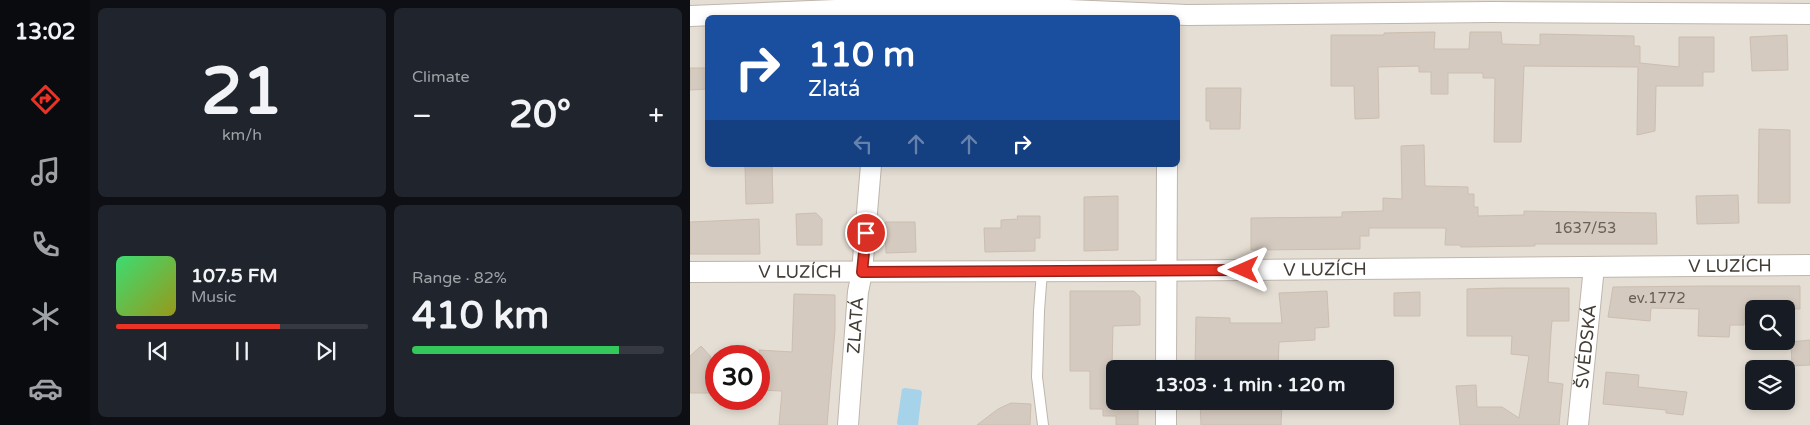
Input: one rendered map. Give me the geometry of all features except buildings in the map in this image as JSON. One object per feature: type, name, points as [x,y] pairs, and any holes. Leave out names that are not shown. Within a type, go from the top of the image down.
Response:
[{"type":"street","points":[[755,15],[884,13],[973,3],[1167,10],[1810,14]]},
{"type":"street","points":[[690,16],[705,16]]},
{"type":"street","name":"ZLATÁ","points":[[848,425],[858,292],[862,272],[872,167]]},
{"type":"street","points":[[1166,360],[1167,167]]},
{"type":"street","name":"V LUZÍCH","points":[[690,272],[1810,265]]},
{"type":"street","name":"ŠVÉDSKÁ","points":[[1578,425],[1594,267]]},
{"type":"street","points":[[1166,410],[1166,425]]},
{"type":"lane","points":[[1042,271],[1038,311],[1037,377],[1043,425]]},
{"type":"shaded area","points":[[690,0],[1810,0],[1810,425],[690,425]]},
{"type":"water","points":[[902,389],[922,392],[918,425],[898,425],[897,423]]},
{"type":"route","points":[[866,233],[862,272],[1244,270]]}]
